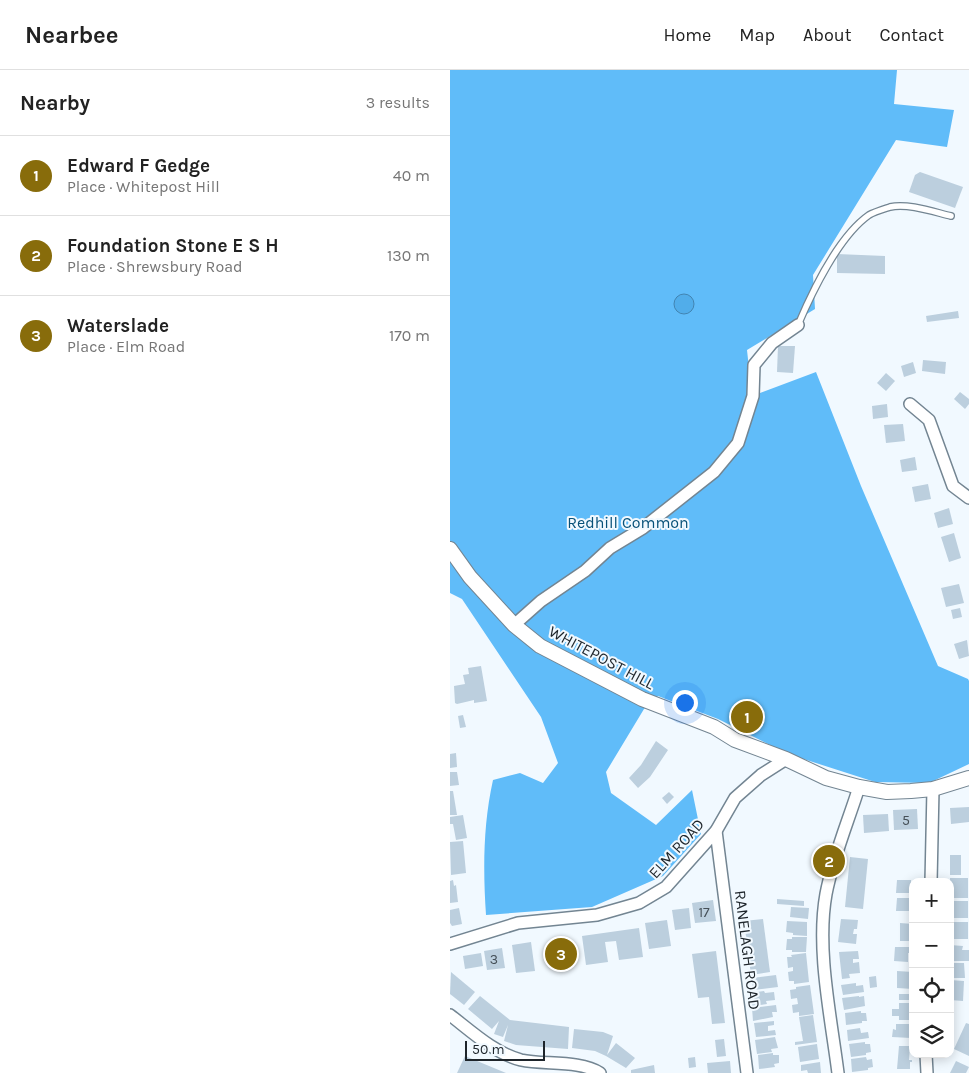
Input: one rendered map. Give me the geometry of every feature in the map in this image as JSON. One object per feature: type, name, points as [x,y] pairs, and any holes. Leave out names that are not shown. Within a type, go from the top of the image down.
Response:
[{"type":"street","points":[[514,625],[541,601],[585,571],[610,548],[643,528],[714,472],[738,443],[753,396],[754,365],[772,343],[798,325]]},
{"type":"street","points":[[910,404],[929,420],[953,486],[969,498]]},
{"type":"street","name":"WHITEPOST HILL","points":[[450,549],[470,578],[514,625],[540,646],[642,699],[714,727],[735,740],[826,778],[859,787],[888,792],[933,788],[969,778]]},
{"type":"street","name":"ELM ROAD","points":[[450,944],[518,923],[597,916],[639,903],[666,887],[716,831],[734,798],[761,775],[786,760]]},
{"type":"street","points":[[838,1073],[823,957],[826,894],[835,859],[859,787]]},
{"type":"street","points":[[931,878],[933,788]]},
{"type":"street","name":"RANELAGH ROAD","points":[[716,831],[746,1073]]},
{"type":"street","points":[[450,1015],[500,1052],[520,1060],[573,1065],[594,1069],[600,1073]]},
{"type":"street","points":[[926,1058],[927,1073]]},
{"type":"lane","points":[[798,325],[810,298],[844,239],[869,215],[892,207],[921,208],[951,216]]},
{"type":"green space","name":"Redhill Common","points":[[450,70],[897,70],[894,104],[954,110],[947,147],[896,140],[813,275],[815,309],[747,350],[752,396],[816,372],[861,486],[938,666],[969,681],[969,764],[929,783],[875,782],[788,754],[718,719],[658,696],[644,709],[606,772],[611,793],[656,825],[692,790],[701,834],[663,876],[592,907],[486,915],[485,848],[487,814],[493,780],[520,773],[543,783],[558,763],[541,717],[462,599],[450,593]]},
{"type":"shaded area","points":[[684,294],[691,297],[694,304],[691,311],[684,314],[677,311],[674,304],[677,297]]},
{"type":"building","points":[[920,172],[963,187],[955,208],[909,192],[915,175]]},
{"type":"building","points":[[837,254],[885,256],[885,274],[837,273]]},
{"type":"building","points":[[958,311],[959,318],[927,322],[926,316]]},
{"type":"building","points":[[778,346],[795,346],[793,373],[777,372]]},
{"type":"building","points":[[923,360],[946,362],[945,374],[922,371]]},
{"type":"building","points":[[913,362],[916,373],[904,377],[901,366]]},
{"type":"building","points":[[886,373],[895,381],[886,391],[877,383]]},
{"type":"building","points":[[960,392],[969,399],[969,404],[965,409],[954,399]]},
{"type":"building","points":[[887,404],[888,417],[873,419],[872,406]]},
{"type":"building","points":[[903,424],[905,441],[886,443],[884,425]]},
{"type":"building","points":[[915,457],[917,470],[902,472],[900,460]]},
{"type":"building","points":[[928,484],[931,499],[915,502],[912,487]]},
{"type":"building","points":[[949,508],[953,524],[938,528],[934,513]]},
{"type":"building","points":[[954,533],[961,558],[949,562],[941,537]]},
{"type":"building","points":[[959,584],[964,603],[946,607],[941,588]]},
{"type":"building","points":[[960,608],[962,617],[953,619],[951,610]]},
{"type":"building","points":[[967,640],[969,656],[959,659],[954,644]]},
{"type":"building","points":[[481,666],[487,701],[474,703],[474,700],[455,703],[454,686],[465,684],[463,675],[469,674],[468,668]]},
{"type":"building","points":[[463,715],[466,727],[460,728],[458,716]]},
{"type":"building","points":[[656,741],[668,750],[650,777],[638,788],[629,778],[641,765]]},
{"type":"building","points":[[456,753],[457,767],[450,768],[450,754]]},
{"type":"building","points":[[450,772],[457,772],[459,785],[450,786]]},
{"type":"building","points":[[450,791],[453,791],[457,815],[450,815]]},
{"type":"building","points":[[669,792],[674,797],[667,804],[662,798]]},
{"type":"building","points":[[969,807],[969,822],[951,824],[950,808]]},
{"type":"building","points":[[917,809],[918,829],[894,830],[893,810]]},
{"type":"building","points":[[888,814],[889,831],[864,833],[863,815]]},
{"type":"building","points":[[463,815],[467,838],[456,840],[453,824],[450,824],[450,817]]},
{"type":"building","points":[[463,841],[466,873],[451,875],[450,842]]},
{"type":"building","points":[[950,855],[961,855],[961,875],[950,875]]},
{"type":"building","points":[[850,857],[868,859],[863,909],[845,907]]},
{"type":"building","points":[[954,878],[968,878],[968,898],[954,898]]},
{"type":"building","points":[[453,880],[454,886],[456,885],[458,902],[450,903],[450,881]]},
{"type":"building","points":[[897,880],[909,880],[909,893],[896,893]]},
{"type":"building","points":[[897,898],[909,898],[909,911],[896,911]]},
{"type":"building","points":[[777,899],[804,901],[804,906],[777,904]]},
{"type":"building","points":[[713,900],[716,921],[695,923],[692,903]]},
{"type":"building","points":[[954,901],[968,901],[968,918],[954,918]]},
{"type":"building","points":[[791,907],[809,908],[808,919],[790,917]]},
{"type":"building","points":[[459,908],[462,924],[452,926],[450,923],[450,910]]},
{"type":"building","points":[[689,908],[691,928],[675,930],[672,910]]},
{"type":"building","points":[[763,919],[770,972],[751,975],[744,921]]},
{"type":"building","points":[[841,919],[858,920],[857,929],[854,929],[853,934],[857,934],[856,944],[838,942]]},
{"type":"building","points":[[667,920],[671,946],[649,949],[645,923]]},
{"type":"building","points":[[787,921],[807,922],[807,936],[793,935],[793,933],[786,932]]},
{"type":"building","points":[[954,922],[968,922],[968,939],[954,939]]},
{"type":"building","points":[[900,923],[909,924],[909,941],[900,941]]},
{"type":"building","points":[[639,928],[643,957],[619,960],[616,941],[605,942],[608,962],[586,965],[582,936]]},
{"type":"building","points":[[792,937],[807,937],[806,952],[786,950],[787,939],[792,939]]},
{"type":"building","points":[[570,939],[574,965],[552,969],[548,942]]},
{"type":"building","points":[[531,942],[535,971],[516,973],[512,945]]},
{"type":"building","points":[[954,945],[963,946],[962,950],[969,950],[969,961],[954,961]]},
{"type":"building","points":[[895,947],[909,947],[908,962],[894,961]]},
{"type":"building","points":[[502,948],[505,968],[487,970],[484,951]]},
{"type":"building","points":[[716,951],[725,1023],[712,1024],[709,997],[698,998],[692,954]]},
{"type":"building","points":[[858,951],[859,959],[853,959],[853,963],[859,962],[860,973],[849,974],[850,978],[842,979],[839,952]]},
{"type":"building","points":[[481,953],[483,966],[465,969],[463,956]]},
{"type":"building","points":[[806,953],[809,982],[794,984],[794,981],[789,981],[788,972],[793,971],[793,967],[788,968],[787,957]]},
{"type":"building","points":[[954,963],[964,963],[965,978],[954,978]]},
{"type":"building","points":[[897,971],[909,972],[909,989],[897,988]]},
{"type":"building","points":[[451,972],[475,992],[464,1005],[450,994]]},
{"type":"building","points":[[776,975],[778,987],[753,990],[752,978]]},
{"type":"building","points":[[876,976],[877,987],[870,988],[869,977]]},
{"type":"building","points":[[954,980],[964,981],[963,1001],[954,1000]]},
{"type":"building","points":[[856,983],[856,986],[863,985],[864,992],[843,995],[841,985]]},
{"type":"building","points":[[810,985],[814,1014],[799,1016],[799,1012],[793,1013],[792,1005],[798,1004],[797,998],[791,999],[790,990]]},
{"type":"building","points":[[764,991],[765,993],[774,992],[775,1000],[766,1001],[767,1004],[752,1006],[750,993]]},
{"type":"building","points":[[899,994],[909,994],[909,1000],[899,1000]]},
{"type":"building","points":[[480,996],[510,1020],[569,1027],[568,1049],[516,1045],[504,1041],[508,1025],[503,1037],[494,1034],[499,1021],[492,1029],[468,1009]]},
{"type":"building","points":[[864,996],[865,1006],[844,1010],[842,998]]},
{"type":"building","points":[[899,1003],[909,1003],[909,1020],[899,1020],[899,1016],[892,1016],[892,1009],[899,1009]]},
{"type":"building","points":[[776,1005],[777,1012],[772,1012],[773,1017],[753,1021],[752,1008]]},
{"type":"building","points":[[861,1011],[861,1013],[866,1013],[867,1021],[846,1025],[845,1013]]},
{"type":"building","points":[[813,1015],[817,1042],[795,1045],[795,1042],[803,1041],[799,1017]]},
{"type":"building","points":[[774,1021],[774,1025],[768,1026],[768,1031],[775,1030],[776,1035],[756,1037],[754,1023]]},
{"type":"building","points":[[966,1023],[969,1024],[969,1056],[954,1049]]},
{"type":"building","points":[[896,1024],[909,1024],[909,1038],[892,1037],[893,1029],[896,1030]]},
{"type":"building","points":[[860,1028],[861,1033],[868,1032],[869,1038],[848,1041],[847,1030]]},
{"type":"building","points":[[574,1029],[603,1032],[613,1036],[607,1055],[616,1043],[635,1058],[626,1068],[595,1051],[572,1048]]},
{"type":"building","points":[[775,1037],[778,1048],[771,1049],[772,1052],[757,1054],[755,1040]]},
{"type":"building","points":[[724,1039],[726,1056],[717,1057],[715,1040]]},
{"type":"building","points":[[865,1042],[865,1044],[870,1044],[871,1052],[866,1053],[866,1055],[851,1057],[849,1044]]},
{"type":"building","points":[[817,1044],[819,1059],[800,1062],[798,1047]]},
{"type":"building","points":[[899,1046],[909,1046],[909,1060],[912,1060],[910,1062],[910,1069],[897,1069]]},
{"type":"building","points":[[773,1053],[773,1055],[779,1055],[779,1063],[774,1064],[775,1067],[759,1069],[758,1055]]},
{"type":"building","points":[[465,1056],[506,1073],[457,1073]]},
{"type":"building","points":[[695,1057],[696,1067],[689,1068],[688,1058]]},
{"type":"building","points":[[866,1057],[867,1060],[872,1059],[873,1067],[868,1068],[868,1070],[852,1072],[851,1059]]},
{"type":"building","points":[[730,1061],[731,1073],[708,1073],[707,1063]]},
{"type":"building","points":[[956,1061],[969,1067],[966,1073],[950,1073]]},
{"type":"building","points":[[820,1062],[821,1073],[808,1073],[807,1070],[801,1071],[801,1065]]},
{"type":"building","points":[[654,1065],[655,1073],[631,1073],[631,1070]]},
{"type":"place","name":"Edward F Gedge","points":[[747,717]]},
{"type":"place","name":"Foundation Stone E S H","points":[[829,861]]},
{"type":"place","name":"Waterslade","points":[[561,954]]}]
